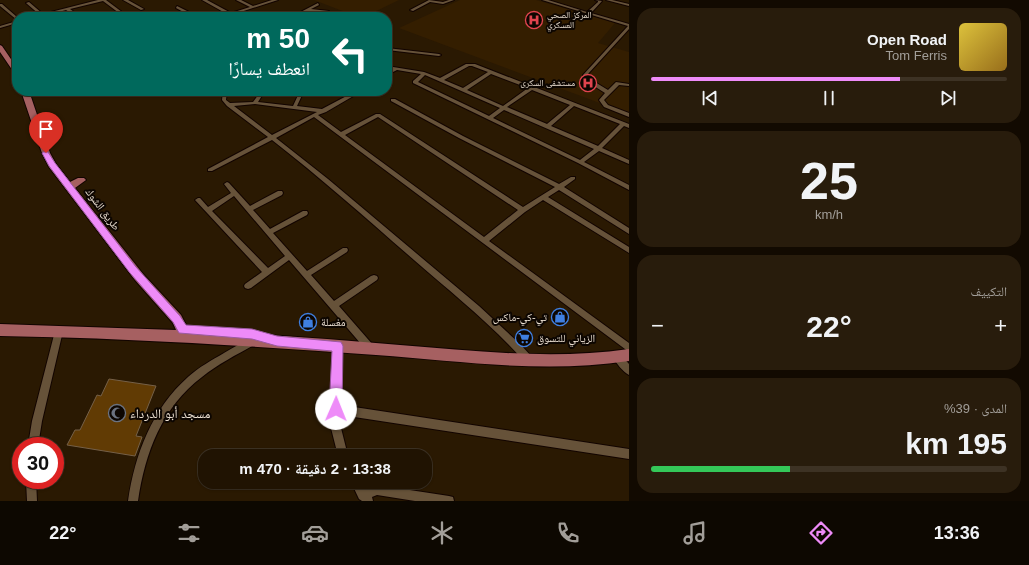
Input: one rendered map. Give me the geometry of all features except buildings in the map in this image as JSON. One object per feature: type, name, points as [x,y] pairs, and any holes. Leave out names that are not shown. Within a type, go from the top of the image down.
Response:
[{"type":"main road","points":[[0,47],[12,65]]},
{"type":"main road","name":"طريق الشوك","points":[[27,96],[46,153],[52,165],[70,186],[135,272],[176,319],[182,333]]},
{"type":"main road","points":[[70,186],[81,180]]},
{"type":"main road","points":[[0,330],[93,331],[112,334],[252,334],[277,341]]},
{"type":"main road","points":[[182,333],[253,341],[277,341],[370,348],[531,362],[583,361],[623,356]]},
{"type":"street","points":[[83,0],[88,4]]},
{"type":"street","points":[[54,12],[103,0],[120,12]]},
{"type":"street","points":[[126,0],[142,10]]},
{"type":"street","points":[[204,0],[226,12]]},
{"type":"street","points":[[238,0],[253,7]]},
{"type":"street","points":[[237,12],[276,0]]},
{"type":"street","points":[[412,10],[430,1],[443,3],[452,0]]},
{"type":"street","points":[[544,0],[563,4],[629,25],[627,32],[586,72],[585,75],[588,80],[607,92]]},
{"type":"street","points":[[588,13],[599,3],[600,1],[597,0]]},
{"type":"street","points":[[608,0],[629,5]]},
{"type":"street","points":[[28,3],[38,12]]},
{"type":"street","points":[[302,12],[318,4]]},
{"type":"street","points":[[1,5],[12,15]]},
{"type":"street","points":[[177,7],[186,12]]},
{"type":"street","points":[[67,9],[72,12]]},
{"type":"street","points":[[305,10],[329,12]]},
{"type":"street","points":[[0,27],[12,23]]},
{"type":"street","points":[[392,49],[439,54]]},
{"type":"street","points":[[441,80],[469,65],[491,72],[626,125],[580,162]]},
{"type":"street","points":[[392,68],[424,73],[629,162]]},
{"type":"street","points":[[392,71],[397,68]]},
{"type":"street","points":[[464,90],[491,72]]},
{"type":"street","points":[[424,73],[415,82],[580,162],[629,188]]},
{"type":"street","points":[[629,85],[618,83],[607,92],[601,100],[611,108],[629,115]]},
{"type":"street","points":[[489,118],[531,88]]},
{"type":"street","points":[[224,96],[224,100],[229,105],[274,138],[500,330],[531,362]]},
{"type":"street","points":[[255,104],[260,96]]},
{"type":"street","points":[[294,108],[300,96]]},
{"type":"street","points":[[210,170],[316,116],[351,96]]},
{"type":"street","points":[[393,100],[461,137],[560,187],[629,231]]},
{"type":"street","points":[[229,105],[255,104],[324,111]]},
{"type":"street","points":[[548,126],[572,105]]},
{"type":"street","points":[[342,134],[378,115],[523,210]]},
{"type":"street","points":[[316,116],[629,348]]},
{"type":"street","points":[[485,240],[523,210],[544,198],[573,178]]},
{"type":"street","points":[[228,184],[370,348]]},
{"type":"street","points":[[208,210],[235,193]]},
{"type":"street","points":[[249,209],[280,193]]},
{"type":"street","points":[[544,198],[629,250]]},
{"type":"street","points":[[198,200],[267,272]]},
{"type":"street","points":[[269,232],[305,213]]},
{"type":"street","points":[[306,275],[345,250]]},
{"type":"street","points":[[248,286],[290,256]]},
{"type":"street","points":[[333,306],[374,278]]},
{"type":"street","points":[[35,437],[59,330]]},
{"type":"street","points":[[133,501],[135,483],[141,457],[150,434],[162,413],[176,395],[191,380],[208,367],[253,341]]},
{"type":"street","points":[[337,346],[336,428],[341,449]]},
{"type":"street","points":[[623,356],[629,371]]},
{"type":"street","points":[[336,409],[629,454]]},
{"type":"street","points":[[31,489],[32,501]]},
{"type":"street","points":[[360,489],[366,498],[377,490],[417,499],[449,501]]},
{"type":"shaded area","points":[[314,0],[399,0],[374,12],[345,12]]},
{"type":"shaded area","name":"مستشفى السكرى","points":[[460,0],[536,0],[615,23],[598,43],[629,52],[629,114],[399,28]]},
{"type":"place","name":"المركز الصحي العسكري","points":[[534,20]]},
{"type":"place","name":"مستشفى السكرى","points":[[588,83]]},
{"type":"place","name":"تي-كي-ماكس","points":[[560,317]]},
{"type":"place","name":"مغسلة","points":[[308,322]]},
{"type":"place","name":"الزياني للتسوق","points":[[524,338]]},
{"type":"place","name":"مسجد أبو الدرداء","points":[[117,413]]},
{"type":"route","points":[[46,153],[52,165],[70,186],[133,270],[176,319],[183,330],[252,334],[277,341],[337,346],[336,409]]}]
